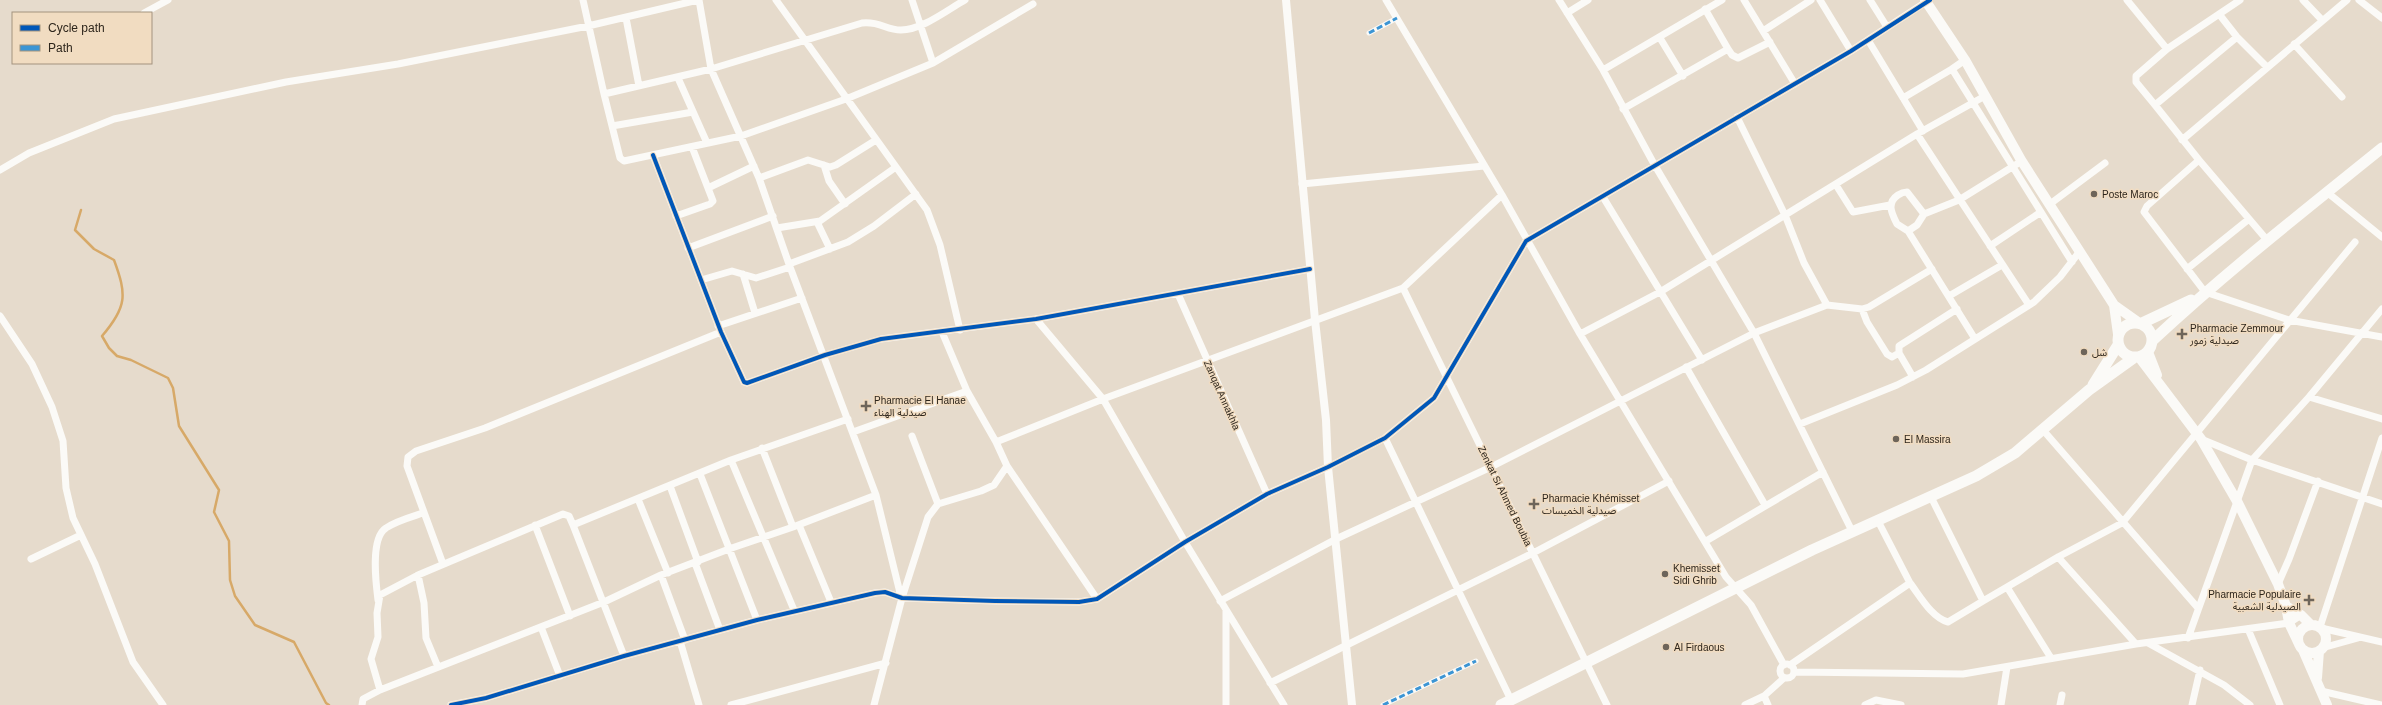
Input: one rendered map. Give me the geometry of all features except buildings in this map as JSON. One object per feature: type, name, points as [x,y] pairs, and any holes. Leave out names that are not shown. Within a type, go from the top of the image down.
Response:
[{"type":"main road","points":[[1927,1],[1965,60],[2021,160],[2114,305],[2150,330],[2152,341]]},
{"type":"main road","points":[[1506,702],[1588,663],[1734,588],[1852,531],[1931,497],[1994,466],[2015,453],[2089,390],[2140,355],[2152,341],[2203,294],[2267,240],[2382,148]]},
{"type":"main road","points":[[2089,390],[2128,323],[2140,323],[2203,294]]},
{"type":"main road","points":[[2114,305],[2118,339],[2124,354],[2140,355]]},
{"type":"main road","points":[[2140,355],[2199,436],[2238,503],[2278,584],[2286,606],[2289,623],[2317,680],[2327,705]]},
{"type":"main road","points":[[2286,606],[2317,627],[2326,638],[2321,650],[2317,680]]},
{"type":"main road","points":[[2317,627],[2301,629],[2298,639],[2301,647],[2314,653],[2321,650]]},
{"type":"street","points":[[146,12],[168,0]]},
{"type":"street","points":[[583,0],[604,94],[622,160],[653,156],[741,136],[846,99],[933,63],[1033,4]]},
{"type":"street","points":[[0,170],[29,153],[114,119],[279,83],[398,64],[588,26],[698,0],[711,69],[759,178],[790,266],[825,355],[876,495],[902,598]]},
{"type":"street","points":[[776,0],[927,210],[937,233],[960,330]]},
{"type":"street","points":[[912,0],[933,63]]},
{"type":"street","points":[[604,94],[678,78],[866,23],[880,23],[898,30],[910,29],[965,0]]},
{"type":"street","points":[[1286,0],[1310,269],[1326,420],[1328,467],[1352,705]]},
{"type":"street","points":[[1386,0],[1502,195],[1526,241],[1580,334],[1734,588],[1751,605],[1789,667],[1790,677],[1784,678],[1764,696],[1753,703],[1744,705]]},
{"type":"street","points":[[1559,0],[1602,70],[1654,164],[1754,333],[1852,531]]},
{"type":"street","points":[[1567,13],[1588,0]]},
{"type":"street","points":[[1602,70],[1660,38],[1722,0]]},
{"type":"street","points":[[1744,0],[1795,84]]},
{"type":"street","points":[[1763,30],[1811,0]]},
{"type":"street","points":[[1820,0],[1851,50]]},
{"type":"street","points":[[1870,0],[1887,28]]},
{"type":"street","points":[[2127,0],[2167,49]]},
{"type":"street","points":[[2240,0],[2167,49],[2135,78],[2182,140],[2267,240]]},
{"type":"street","points":[[2303,0],[2322,20]]},
{"type":"street","points":[[2182,140],[2347,0]]},
{"type":"street","points":[[2359,0],[2382,18]]},
{"type":"street","points":[[451,705],[486,698],[624,656],[794,610],[881,592],[902,598],[1080,602],[1097,599],[1185,542],[1267,494],[1328,467],[1386,438],[1434,398],[1526,241],[1603,197],[1654,164],[1795,84],[1868,40],[1927,1]]},
{"type":"street","points":[[1705,10],[1732,55],[1738,58],[1770,42]]},
{"type":"street","points":[[2219,14],[2237,37],[2267,67]]},
{"type":"street","points":[[626,18],[639,86]]},
{"type":"street","points":[[1368,33],[1397,18]]},
{"type":"street","points":[[2156,105],[2237,37]]},
{"type":"street","points":[[1660,38],[1683,76]]},
{"type":"street","points":[[1868,40],[1903,98],[1920,133],[1959,200],[2029,305]]},
{"type":"street","points":[[2294,44],[2342,97]]},
{"type":"street","points":[[1623,109],[1728,49]]},
{"type":"street","points":[[1903,98],[1965,60]]},
{"type":"street","points":[[1952,69],[2072,262]]},
{"type":"street","points":[[678,78],[707,143]]},
{"type":"street","points":[[1580,334],[1660,292],[1973,101],[1985,96]]},
{"type":"street","points":[[612,126],[693,112]]},
{"type":"street","points":[[1737,117],[1785,215],[1804,263],[1827,305]]},
{"type":"street","points":[[759,178],[808,160],[824,165],[836,165],[876,140]]},
{"type":"street","points":[[676,216],[712,203],[708,188],[692,147]]},
{"type":"street","points":[[653,156],[720,329],[744,382],[747,383],[825,355],[882,339],[1036,319],[1310,269]]},
{"type":"street","points":[[1908,231],[1917,225],[1924,214],[1959,200],[2014,167],[2021,160]]},
{"type":"street","points":[[2199,160],[2144,208],[2145,215],[2187,269],[2203,294],[2289,320],[2382,337]]},
{"type":"street","points":[[2050,204],[2105,163]]},
{"type":"street","points":[[824,165],[829,181],[845,204]]},
{"type":"street","points":[[708,188],[754,166]]},
{"type":"street","points":[[1302,184],[1484,166]]},
{"type":"street","points":[[777,228],[817,222],[845,204],[896,167]]},
{"type":"street","points":[[1836,185],[1853,212],[1890,205]]},
{"type":"street","points":[[1924,214],[1907,192],[1903,192],[1893,199],[1890,205],[1897,224],[1908,231],[1975,339]]},
{"type":"street","points":[[2328,192],[2382,237]]},
{"type":"street","points":[[701,280],[732,271],[756,278],[790,266],[848,242],[874,226],[916,194]]},
{"type":"street","points":[[996,442],[1104,399],[1403,288],[1502,195]]},
{"type":"street","points":[[1603,197],[1702,360]]},
{"type":"street","points":[[1990,246],[2041,212]]},
{"type":"street","points":[[688,248],[773,216]]},
{"type":"street","points":[[2187,269],[2249,219]]},
{"type":"street","points":[[817,222],[830,249]]},
{"type":"street","points":[[1877,519],[1910,583],[1922,600],[1943,620],[1948,622],[2058,557],[2122,523],[2199,436],[2289,320],[2355,242]]},
{"type":"street","points":[[1800,424],[1913,377],[1975,339],[2029,305],[2060,277],[2080,251]]},
{"type":"street","points":[[1949,296],[2002,265]]},
{"type":"street","points":[[1220,601],[1336,538],[1492,467],[1620,400],[1754,333],[1827,305],[1862,308],[1868,307],[1932,269]]},
{"type":"street","points":[[743,274],[755,313]]},
{"type":"street","name":"Zenkat Si Ahmed Boubia","points":[[1403,288],[1588,663],[1607,705]]},
{"type":"street","name":"Zanqat Annakhla","points":[[1178,294],[1206,361],[1267,494]]},
{"type":"street","points":[[443,564],[407,466],[408,457],[416,451],[485,428],[755,313],[802,298]]},
{"type":"street","points":[[1862,308],[1867,322],[1887,354],[1892,357],[1899,353]]},
{"type":"street","points":[[1913,377],[1899,353],[1899,346],[1957,309]]},
{"type":"street","points":[[2188,638],[2238,503],[2252,460],[2309,397],[2361,332],[2382,309]]},
{"type":"street","points":[[0,316],[32,364],[52,407],[63,441],[69,502],[81,535],[133,662],[162,705]]},
{"type":"street","points":[[1036,319],[1104,399],[1185,542],[1284,705]]},
{"type":"street","points":[[942,332],[967,391],[996,442],[1007,466],[1097,599]]},
{"type":"street","points":[[1686,367],[1765,506]]},
{"type":"street","points":[[853,432],[967,391]]},
{"type":"street","points":[[2309,397],[2382,419]]},
{"type":"street","points":[[573,525],[762,448],[848,419]]},
{"type":"street","points":[[2043,430],[2122,523],[2198,608]]},
{"type":"street","points":[[912,436],[938,504]]},
{"type":"street","points":[[2199,436],[2252,460],[2318,481],[2382,504]]},
{"type":"street","points":[[1386,438],[1415,502],[1458,588],[1506,702]]},
{"type":"street","points":[[2382,438],[2364,497],[2317,627],[2358,638],[2382,642]]},
{"type":"street","points":[[762,448],[831,602]]},
{"type":"street","points":[[731,460],[794,610]]},
{"type":"street","points":[[874,705],[902,598],[928,517],[938,504],[989,487],[997,481],[1007,466]]},
{"type":"street","points":[[1706,541],[1823,472]]},
{"type":"street","points":[[700,474],[757,620]]},
{"type":"street","points":[[1270,682],[1533,552],[1669,481]]},
{"type":"street","points":[[2278,584],[2289,560],[2318,481]]},
{"type":"street","points":[[670,486],[720,630]]},
{"type":"street","points":[[362,705],[363,699],[380,690],[570,616],[665,574],[763,536],[796,526],[876,495]]},
{"type":"street","points":[[1931,497],[1983,601]]},
{"type":"street","points":[[638,499],[665,574],[699,705]]},
{"type":"street","points":[[380,690],[371,659],[378,637],[376,551],[381,532],[386,528],[423,513]]},
{"type":"street","points":[[378,600],[384,592],[418,575],[565,513],[573,525],[624,656]]},
{"type":"street","points":[[535,525],[570,616]]},
{"type":"street","points":[[31,558],[81,535]]},
{"type":"street","points":[[2058,557],[2136,644]]},
{"type":"street","points":[[418,575],[424,603],[424,628],[438,667]]},
{"type":"street","points":[[1784,678],[1780,670],[1789,667],[1910,583]]},
{"type":"street","points":[[2007,587],[2051,658]]},
{"type":"street","points":[[1226,611],[1226,705]]},
{"type":"street","points":[[1789,667],[1945,675],[1978,672],[2136,644],[2289,623],[2301,615]]},
{"type":"street","points":[[541,627],[560,676]]},
{"type":"street","points":[[2248,629],[2280,705]]},
{"type":"street","points":[[2321,650],[2358,638]]},
{"type":"street","points":[[2148,643],[2200,670],[2224,685],[2250,705]]},
{"type":"street","points":[[1383,705],[1476,661]]},
{"type":"street","points":[[731,705],[886,663]]},
{"type":"street","points":[[2001,705],[2007,667]]},
{"type":"street","points":[[2192,705],[2200,670]]},
{"type":"street","points":[[2321,690],[2382,705]]},
{"type":"street","points":[[2060,705],[2062,695]]},
{"type":"street","points":[[1764,696],[1768,705]]},
{"type":"street","points":[[1864,705],[1876,700],[1901,705]]},
{"type":"waterway","points":[[81,210],[75,230],[94,249],[114,260],[123,292],[120,308],[116,317],[102,336],[109,348],[117,356],[131,360],[168,378],[173,388],[179,426],[219,490],[214,512],[229,541],[230,580],[235,596],[255,625],[294,642],[326,703],[329,705]]},
{"type":"marked path","points":[[1369,33],[1397,18]]},
{"type":"marked path","points":[[1383,705],[1476,661]]},
{"type":"cycle path","points":[[451,705],[486,698],[624,656],[757,620],[875,593],[885,592],[902,598],[995,601],[1079,602],[1097,599],[1185,542],[1267,494],[1328,467],[1385,438],[1434,398],[1526,241],[1851,51],[1930,0]]},
{"type":"cycle path","points":[[653,155],[721,332],[744,382],[747,383],[825,355],[881,339],[1036,319],[1310,269]]},
{"type":"place","name":"Poste Maroc","points":[[2094,194]]},
{"type":"place","name":"Pharmacie Zemmour صيدلية زمور","points":[[2182,334]]},
{"type":"place","name":"شل","points":[[2084,352]]},
{"type":"place","name":"Pharmacie El Hanae صيدلية الهناء","points":[[866,406]]},
{"type":"place","name":"El Massira","points":[[1896,439]]},
{"type":"place","name":"Pharmacie Khémisset صيدلية الخميسات","points":[[1534,504]]},
{"type":"place","name":"Khemisset Sidi Ghrib","points":[[1665,574]]},
{"type":"place","name":"Pharmacie Populaire الصيدلية الشعبية","points":[[2309,600]]},
{"type":"place","name":"Al Firdaous","points":[[1666,647]]}]
